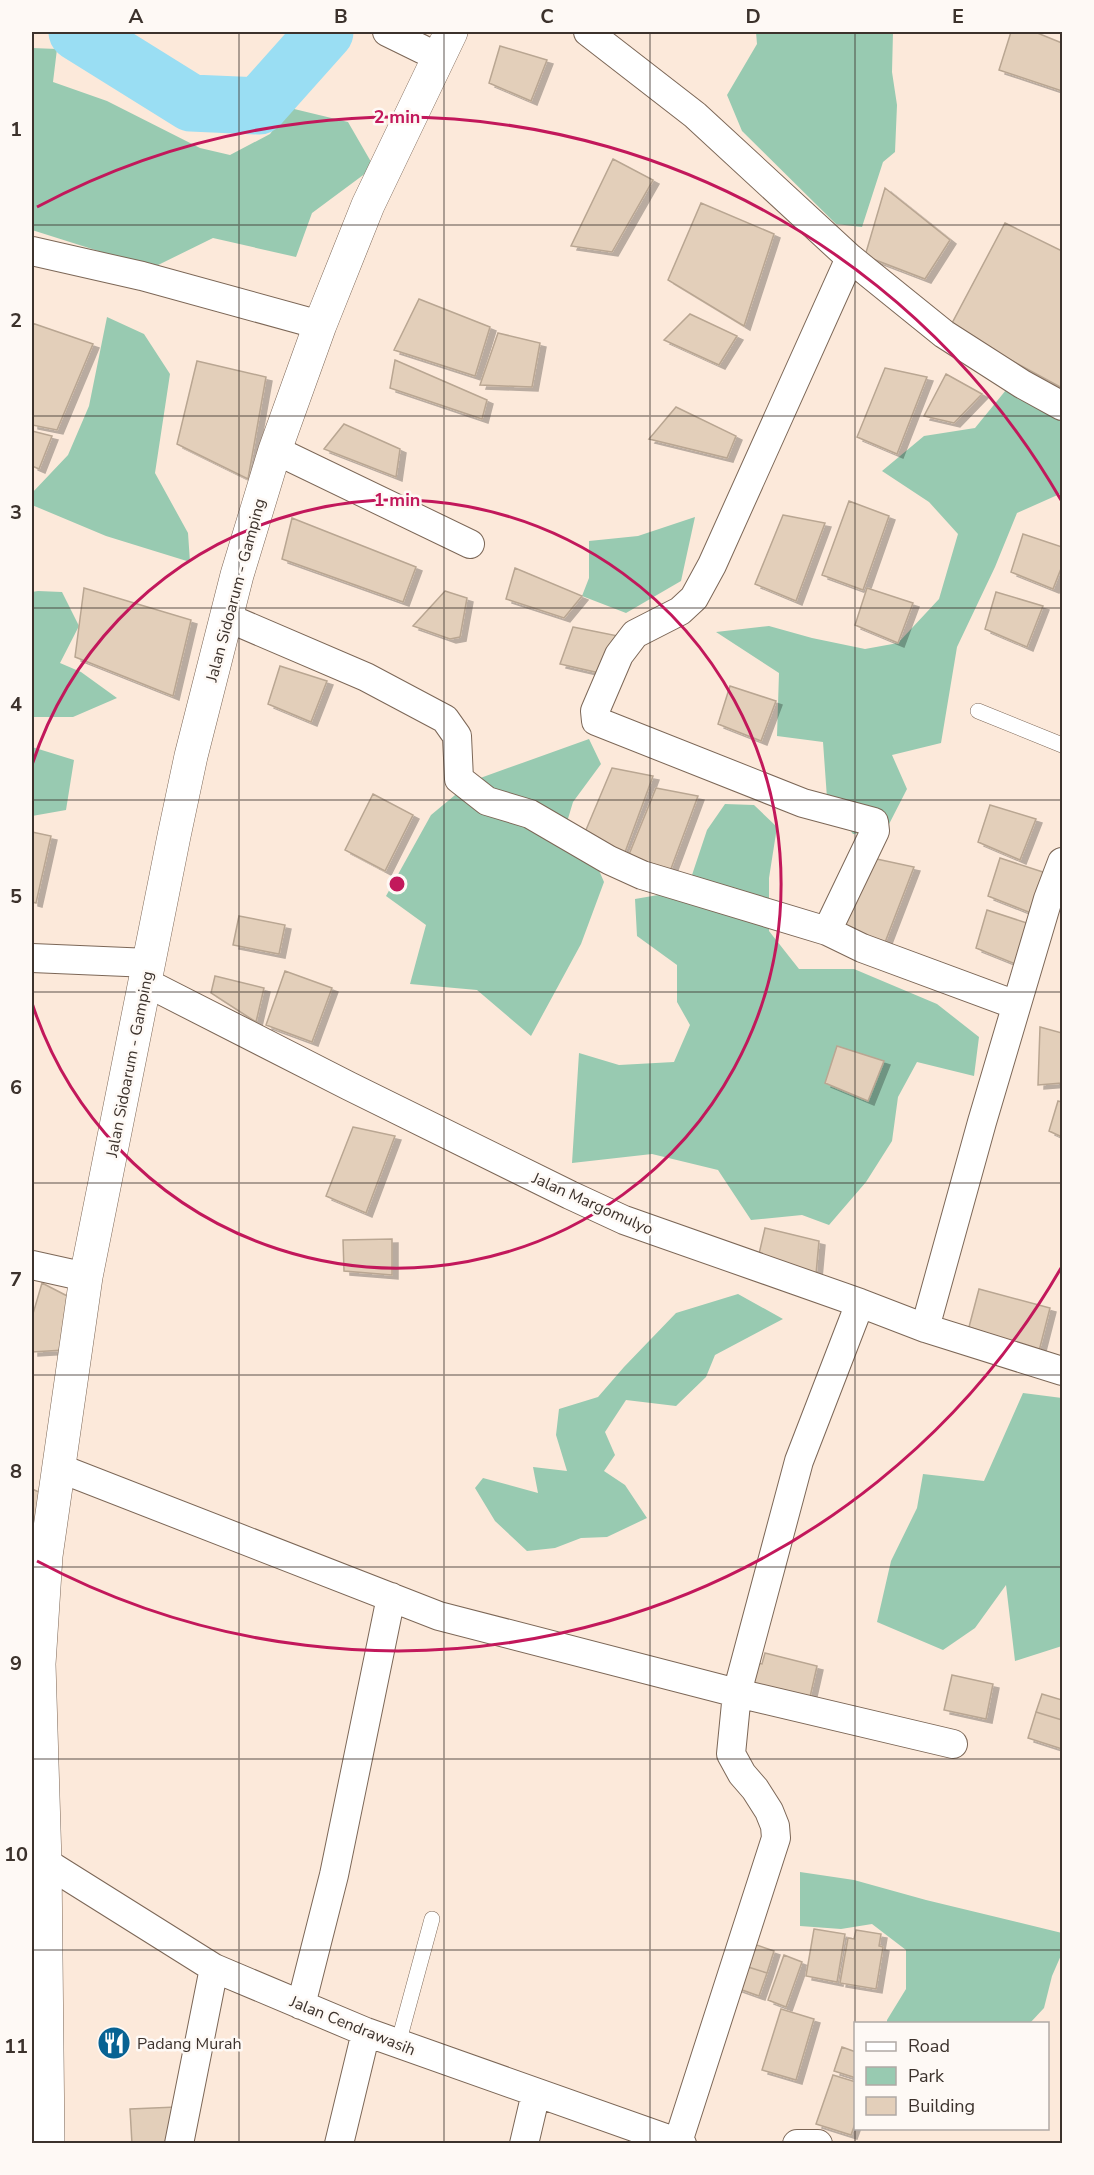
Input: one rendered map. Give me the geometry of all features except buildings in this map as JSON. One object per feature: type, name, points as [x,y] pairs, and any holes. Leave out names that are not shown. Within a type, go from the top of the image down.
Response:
[{"type":"main road","name":"Jalan Sidoarum - Gamping","points":[[48,2144],[45,1862],[37,1736],[39,1664],[46,1556],[86,1277],[191,756],[226,617],[275,450],[320,325],[369,205],[445,44]]},
{"type":"street","points":[[387,32],[445,44]]},
{"type":"street","points":[[588,32],[695,115],[850,258],[944,333],[1022,384],[1062,406]]},
{"type":"street","points":[[32,251],[142,276],[320,325]]},
{"type":"street","points":[[827,931],[875,831],[873,822],[803,803],[597,722],[595,711],[619,655],[635,634],[680,611],[694,598],[712,565],[850,258]]},
{"type":"street","points":[[275,450],[470,544]]},
{"type":"street","points":[[226,617],[366,677],[446,719],[457,736],[459,779],[487,801],[530,814],[609,860],[642,875],[827,931],[862,948],[1016,1005]]},
{"type":"street","points":[[925,1328],[1016,1005],[1048,899],[1062,862]]},
{"type":"street","points":[[32,958],[147,972]]},
{"type":"street","name":"Jalan Margomulyo","points":[[147,972],[581,1200],[624,1220],[925,1328],[1062,1371]]},
{"type":"street","points":[[32,1265],[86,1277]]},
{"type":"street","points":[[680,2143],[776,1838],[775,1826],[769,1811],[742,1774],[731,1754],[737,1693],[799,1461],[860,1303]]},
{"type":"street","points":[[59,1468],[439,1616],[737,1693],[953,1744]]},
{"type":"street","points":[[302,2005],[334,1875],[391,1598]]},
{"type":"street","name":"Jalan Cendrawasih","points":[[45,1862],[214,1968],[366,2032],[680,2143]]},
{"type":"street","points":[[179,2144],[214,1968]]},
{"type":"street","points":[[339,2144],[366,2032]]},
{"type":"street","points":[[524,2144],[536,2093]]},
{"type":"street","points":[[797,2144],[818,2144]]},
{"type":"lane","points":[[978,711],[1062,745]]},
{"type":"lane","points":[[398,2044],[432,1919]]},
{"type":"green space","points":[[756,32],[893,32],[892,72],[897,105],[895,152],[883,162],[862,227],[836,224],[742,131],[727,95],[757,44]]},
{"type":"green space","points":[[32,48],[57,49],[53,82],[107,101],[200,148],[230,155],[270,134],[290,108],[348,122],[374,167],[312,213],[296,257],[213,238],[152,268],[32,230]]},
{"type":"green space","points":[[107,317],[144,334],[170,374],[155,473],[188,533],[190,562],[106,536],[32,505],[32,493],[68,455],[89,406]]},
{"type":"green space","points":[[1006,390],[1062,412],[1062,493],[1017,513],[995,567],[957,647],[941,743],[892,755],[907,789],[886,830],[853,834],[827,798],[823,742],[777,736],[779,673],[716,632],[769,626],[865,649],[898,643],[939,599],[958,534],[929,502],[882,471],[924,436],[975,428]]},
{"type":"green space","points":[[695,517],[681,581],[626,613],[582,596],[589,578],[589,541],[638,536]]},
{"type":"green space","points":[[32,592],[62,592],[79,626],[60,663],[81,672],[117,698],[73,717],[32,717]]},
{"type":"green space","points":[[589,739],[601,764],[573,802],[561,842],[592,854],[604,882],[581,944],[531,1036],[477,990],[410,984],[426,925],[386,896],[431,815],[472,781]]},
{"type":"green space","points":[[32,747],[74,760],[66,810],[32,816]]},
{"type":"green space","points":[[725,804],[754,805],[777,827],[769,878],[769,931],[799,969],[854,969],[937,1004],[979,1037],[974,1076],[917,1062],[898,1097],[892,1141],[866,1182],[829,1225],[802,1215],[751,1220],[718,1170],[652,1154],[572,1163],[579,1053],[619,1065],[674,1062],[690,1025],[677,1002],[677,965],[637,936],[635,899],[687,890],[707,830]]},
{"type":"green space","points":[[738,1294],[783,1319],[715,1355],[706,1377],[676,1406],[626,1400],[605,1432],[615,1455],[604,1471],[625,1485],[647,1518],[607,1537],[581,1538],[555,1548],[527,1551],[495,1521],[475,1488],[483,1478],[538,1493],[533,1467],[567,1471],[556,1435],[559,1409],[598,1397],[676,1313]]},
{"type":"green space","points":[[1023,1393],[1062,1398],[1062,1646],[1015,1661],[1006,1585],[975,1628],[943,1650],[877,1622],[891,1561],[917,1508],[923,1474],[984,1481]]},
{"type":"green space","points":[[800,1872],[854,1880],[1062,1933],[1062,1953],[1052,1976],[1044,2008],[1031,2022],[887,2022],[906,1989],[906,1950],[872,1924],[841,1929],[800,1926]]},
{"type":"waterway","points":[[77,32],[191,103],[259,106],[325,32]]},
{"type":"place","name":"Padang Murah","points":[[114,2043]]}]
